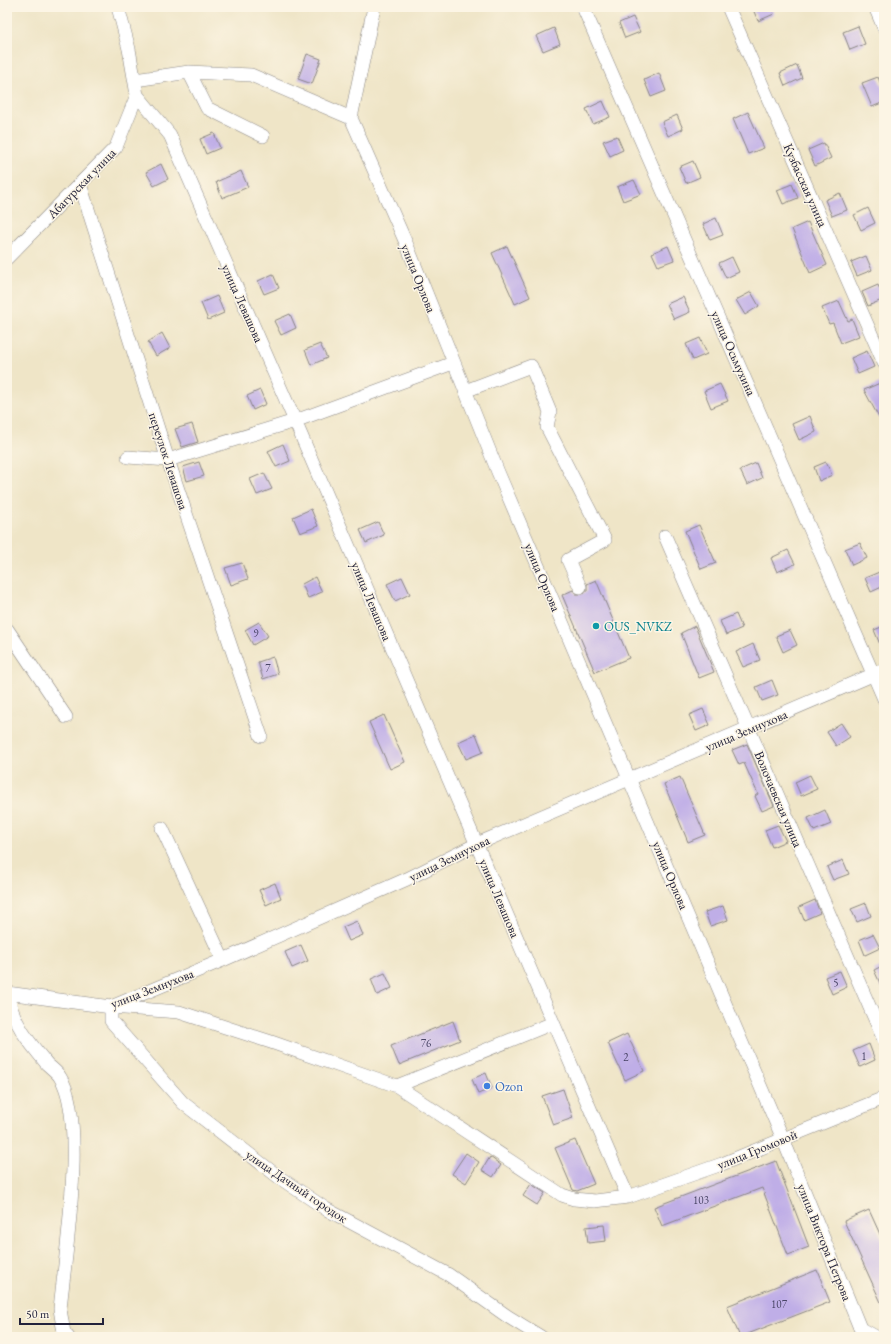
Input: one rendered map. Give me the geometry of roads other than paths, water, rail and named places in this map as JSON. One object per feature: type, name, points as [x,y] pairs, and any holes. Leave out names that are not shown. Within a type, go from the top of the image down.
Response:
[{"type":"street","points":[[118,7],[135,80],[137,95]]},
{"type":"street","points":[[135,80],[189,72],[251,75],[351,118],[374,7]]},
{"type":"street","name":"улица Осьмухина","points":[[583,7],[879,673],[884,699]]},
{"type":"street","name":"Кузбасская улица","points":[[728,7],[884,364]]},
{"type":"street","points":[[875,7],[884,28]]},
{"type":"street","points":[[189,72],[207,108],[263,136]]},
{"type":"street","name":"Абагурская улица","points":[[7,258],[116,147],[137,95]]},
{"type":"street","name":"улица Левашова","points":[[137,95],[170,135],[295,421],[628,1197]]},
{"type":"street","name":"улица Орлова","points":[[351,118],[406,243],[453,363],[545,583],[631,780],[783,1139]]},
{"type":"street","name":"переулок Левашова","points":[[80,184],[168,460],[261,736]]},
{"type":"street","points":[[128,457],[168,460],[295,421],[453,363]]},
{"type":"street","points":[[465,391],[531,366],[550,412],[547,427],[605,540],[568,560],[580,587]]},
{"type":"street","name":"Волочаевская улица","points":[[665,536],[884,1040]]},
{"type":"street","points":[[7,629],[66,717]]},
{"type":"street","name":"улица Земнухова","points":[[7,993],[110,1007],[224,960],[407,879],[477,844],[631,780],[879,673]]},
{"type":"street","points":[[162,828],[224,960]]},
{"type":"street","points":[[7,993],[11,1010],[19,1028],[60,1077],[67,1096],[72,1119],[74,1155],[60,1309],[64,1333],[68,1337]]},
{"type":"street","name":"улица Громовой","points":[[110,1007],[180,1012],[397,1086],[562,1195],[574,1199],[594,1201],[628,1197],[722,1164],[884,1098]]},
{"type":"street","name":"улица Дачный городок","points":[[110,1007],[111,1021],[183,1103],[230,1140],[280,1178],[326,1209],[449,1275],[507,1316],[541,1337]]},
{"type":"street","points":[[397,1086],[553,1023]]},
{"type":"street","name":"улица Виктора Петрова","points":[[783,1139],[860,1328],[876,1337]]},
{"type":"place","name":"OUS_NVKZ","points":[[596,626]]},
{"type":"place","name":"Ozon","points":[[487,1086]]}]
